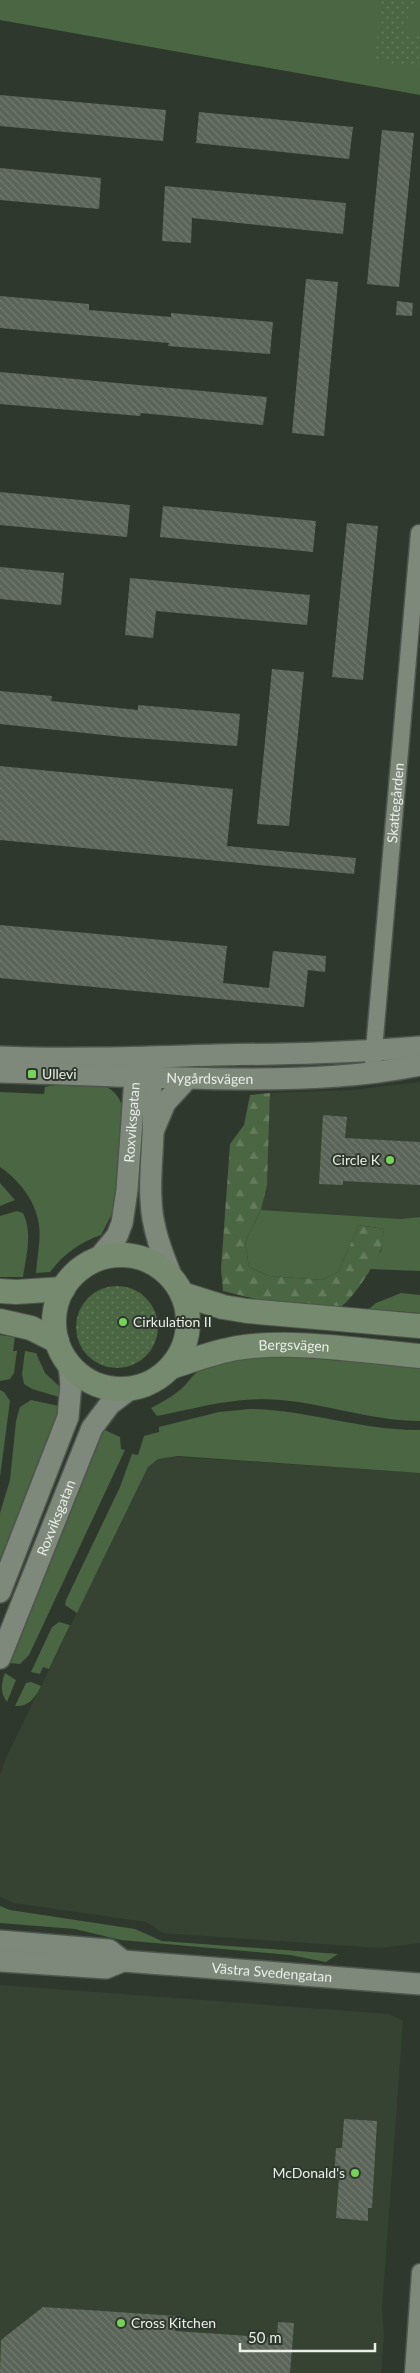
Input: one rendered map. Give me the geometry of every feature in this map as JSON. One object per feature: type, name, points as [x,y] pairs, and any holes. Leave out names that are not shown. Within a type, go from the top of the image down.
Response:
[{"type":"main road","points":[[177,1286],[187,1309],[186,1340],[171,1367],[159,1378],[146,1385],[130,1389],[113,1389],[96,1385],[81,1376],[69,1364],[57,1341],[54,1314],[62,1289],[78,1271],[98,1259],[124,1255],[138,1257],[156,1265],[177,1286],[223,1307],[247,1311],[420,1326]]},
{"type":"main road","points":[[0,1291],[16,1292],[62,1289]]},
{"type":"main road","points":[[0,1321],[31,1328],[57,1341]]},
{"type":"main road","name":"Bergsvägen","points":[[171,1367],[209,1354],[262,1346],[286,1345],[420,1356]]},
{"type":"street","name":"Skattegården","points":[[371,1073],[419,533]]},
{"type":"street","name":"Nygårdsvägen","points":[[0,1057],[140,1057],[374,1051],[420,1047]]},
{"type":"street","name":"Roxviksgatan","points":[[140,1057],[152,1134],[152,1208],[159,1246],[177,1286]]},
{"type":"street","name":"Nygårdsvägen","points":[[0,1072],[142,1079],[288,1078],[371,1073],[420,1065]]},
{"type":"street","name":"Roxviksgatan","points":[[98,1259],[117,1236],[122,1223],[142,1079]]},
{"type":"street","name":"Roxviksgatan","points":[[152,1134],[165,1103],[187,1079]]},
{"type":"street","name":"Roxviksgatan","points":[[0,1592],[68,1417],[71,1384],[69,1364]]},
{"type":"street","name":"Roxviksgatan","points":[[0,1658],[92,1428],[110,1404],[130,1389]]},
{"type":"street","name":"Västra Svedengatan","points":[[0,1941],[109,1950],[123,1960]]},
{"type":"street","name":"Västra Svedengatan","points":[[0,1961],[106,1968],[123,1960],[420,1984]]},
{"type":"street","points":[[413,2373],[420,2272]]},
{"type":"shaded area","points":[[420,1082],[420,1217],[401,1219],[261,1210],[267,1185],[270,1093],[353,1090]]},
{"type":"shaded area","points":[[167,1456],[420,1473],[420,1943],[380,1948],[163,1933],[146,1922],[14,1903],[0,1897],[0,1775],[6,1758],[148,1467],[157,1459]]},
{"type":"shaded area","points":[[0,1985],[389,2014],[403,2021],[382,2308],[384,2335],[381,2373],[0,2373]]},
{"type":"green space","points":[[0,0],[420,0],[420,95],[0,20]]},
{"type":"green space","points":[[382,0],[420,0],[420,6],[409,5],[406,34],[420,36],[420,67],[374,61]]},
{"type":"green space","points":[[69,1082],[102,1085],[109,1088],[115,1093],[123,1108],[113,1212],[101,1235],[73,1249],[50,1272],[36,1273],[40,1237],[37,1216],[26,1192],[14,1178],[0,1167],[0,1092],[44,1094],[45,1087]]},
{"type":"green space","points":[[270,1093],[267,1185],[261,1210],[245,1242],[249,1267],[269,1276],[321,1280],[338,1272],[359,1225],[384,1229],[381,1249],[377,1258],[356,1291],[340,1307],[317,1309],[300,1307],[223,1291],[221,1269],[230,1144],[244,1125],[250,1095]]},
{"type":"green space","points":[[0,1183],[15,1200],[0,1206]]},
{"type":"green space","points":[[261,1210],[401,1219],[420,1217],[420,1271],[370,1269],[381,1251],[384,1229],[359,1225],[338,1272],[321,1280],[269,1276],[249,1267],[245,1242]]},
{"type":"green space","points":[[17,1211],[23,1213],[28,1228],[28,1245],[23,1277],[0,1277],[0,1216]]},
{"type":"green space","points":[[117,1286],[133,1289],[146,1298],[155,1311],[158,1327],[155,1343],[146,1356],[133,1365],[117,1368],[101,1365],[88,1356],[79,1343],[76,1327],[79,1311],[88,1298],[101,1289]]},
{"type":"green space","points":[[401,1293],[420,1295],[420,1313],[369,1309],[376,1303]]},
{"type":"green space","points":[[0,1335],[15,1337],[13,1351],[17,1351],[14,1373],[10,1379],[0,1381]]},
{"type":"green space","points":[[25,1351],[36,1353],[45,1373],[59,1386],[59,1397],[32,1389],[24,1384],[22,1374]]},
{"type":"green space","points":[[293,1357],[420,1367],[420,1421],[385,1418],[298,1402],[265,1399],[234,1401],[157,1416],[151,1408],[174,1394],[197,1372],[207,1366],[244,1358]]},
{"type":"green space","points":[[0,1390],[4,1392],[10,1401],[0,1477]]},
{"type":"green space","points":[[31,1400],[59,1406],[58,1415],[0,1565],[0,1513],[10,1480],[16,1421],[20,1407]]},
{"type":"green space","points":[[250,1409],[272,1410],[378,1427],[420,1430],[420,1473],[178,1456],[158,1459],[148,1467],[77,1613],[65,1605],[120,1487],[132,1454],[138,1455],[144,1436],[159,1432],[159,1427],[219,1412]]},
{"type":"green space","points":[[105,1430],[120,1437],[121,1449],[125,1450],[29,1655],[20,1664],[9,1663],[97,1440]]},
{"type":"green space","points":[[59,1622],[70,1625],[49,1669],[43,1667],[40,1674],[31,1672],[52,1627]]},
{"type":"green space","points":[[5,1673],[16,1680],[7,1702],[2,1688]]},
{"type":"green space","points":[[31,1682],[41,1686],[36,1694],[28,1703],[15,1706],[26,1683]]},
{"type":"green space","points":[[0,1906],[10,1910],[135,1929],[162,1941],[338,1954],[326,1962],[290,1955],[121,1940],[75,1929],[0,1923]]},
{"type":"building","points":[[0,95],[166,110],[163,141],[0,126]]},
{"type":"building","points":[[199,112],[353,127],[349,159],[196,143]]},
{"type":"building","points":[[382,130],[414,133],[399,287],[367,284]]},
{"type":"building","points":[[0,168],[101,178],[99,209],[0,200]]},
{"type":"building","points":[[165,186],[346,203],[343,234],[192,218],[191,243],[162,241]]},
{"type":"building","points":[[306,279],[338,282],[324,436],[292,433]]},
{"type":"building","points":[[0,296],[89,304],[89,310],[171,317],[171,313],[273,322],[270,354],[168,346],[169,343],[0,328]]},
{"type":"building","points":[[397,301],[413,303],[412,316],[396,315]]},
{"type":"building","points":[[0,372],[267,397],[263,425],[141,413],[140,416],[0,404]]},
{"type":"building","points":[[0,492],[130,505],[127,537],[0,525]]},
{"type":"building","points":[[163,506],[316,521],[313,552],[160,537]]},
{"type":"building","points":[[347,523],[378,526],[363,680],[332,677]]},
{"type":"building","points":[[0,567],[64,573],[61,605],[0,599]]},
{"type":"building","points":[[130,578],[310,595],[307,625],[156,611],[153,638],[125,635]]},
{"type":"building","points":[[272,669],[304,672],[289,826],[257,824]]},
{"type":"building","points":[[0,691],[52,696],[51,701],[138,710],[138,705],[240,714],[237,746],[123,737],[0,724]]},
{"type":"building","points":[[0,766],[233,789],[227,846],[356,858],[354,874],[0,840]]},
{"type":"building","points":[[0,925],[227,946],[223,983],[269,988],[273,951],[326,956],[325,972],[308,970],[304,1007],[0,978]]},
{"type":"building","points":[[323,1115],[347,1117],[345,1138],[420,1142],[420,1185],[343,1181],[343,1185],[319,1184]]},
{"type":"building","name":"McDonald's","points":[[344,2119],[377,2121],[372,2208],[368,2208],[368,2221],[336,2218],[339,2179],[334,2179],[336,2148],[342,2148]]},
{"type":"building","points":[[43,2307],[176,2316],[175,2331],[277,2338],[278,2322],[294,2323],[290,2373],[0,2373],[1,2340]]},
{"type":"place","name":"Ullevi","points":[[32,1074]]},
{"type":"place","name":"Circle K","points":[[390,1160]]},
{"type":"place","name":"Cirkulation II","points":[[123,1322]]},
{"type":"place","name":"McDonald's","points":[[355,2173]]},
{"type":"place","name":"Cross Kitchen","points":[[121,2323]]}]
